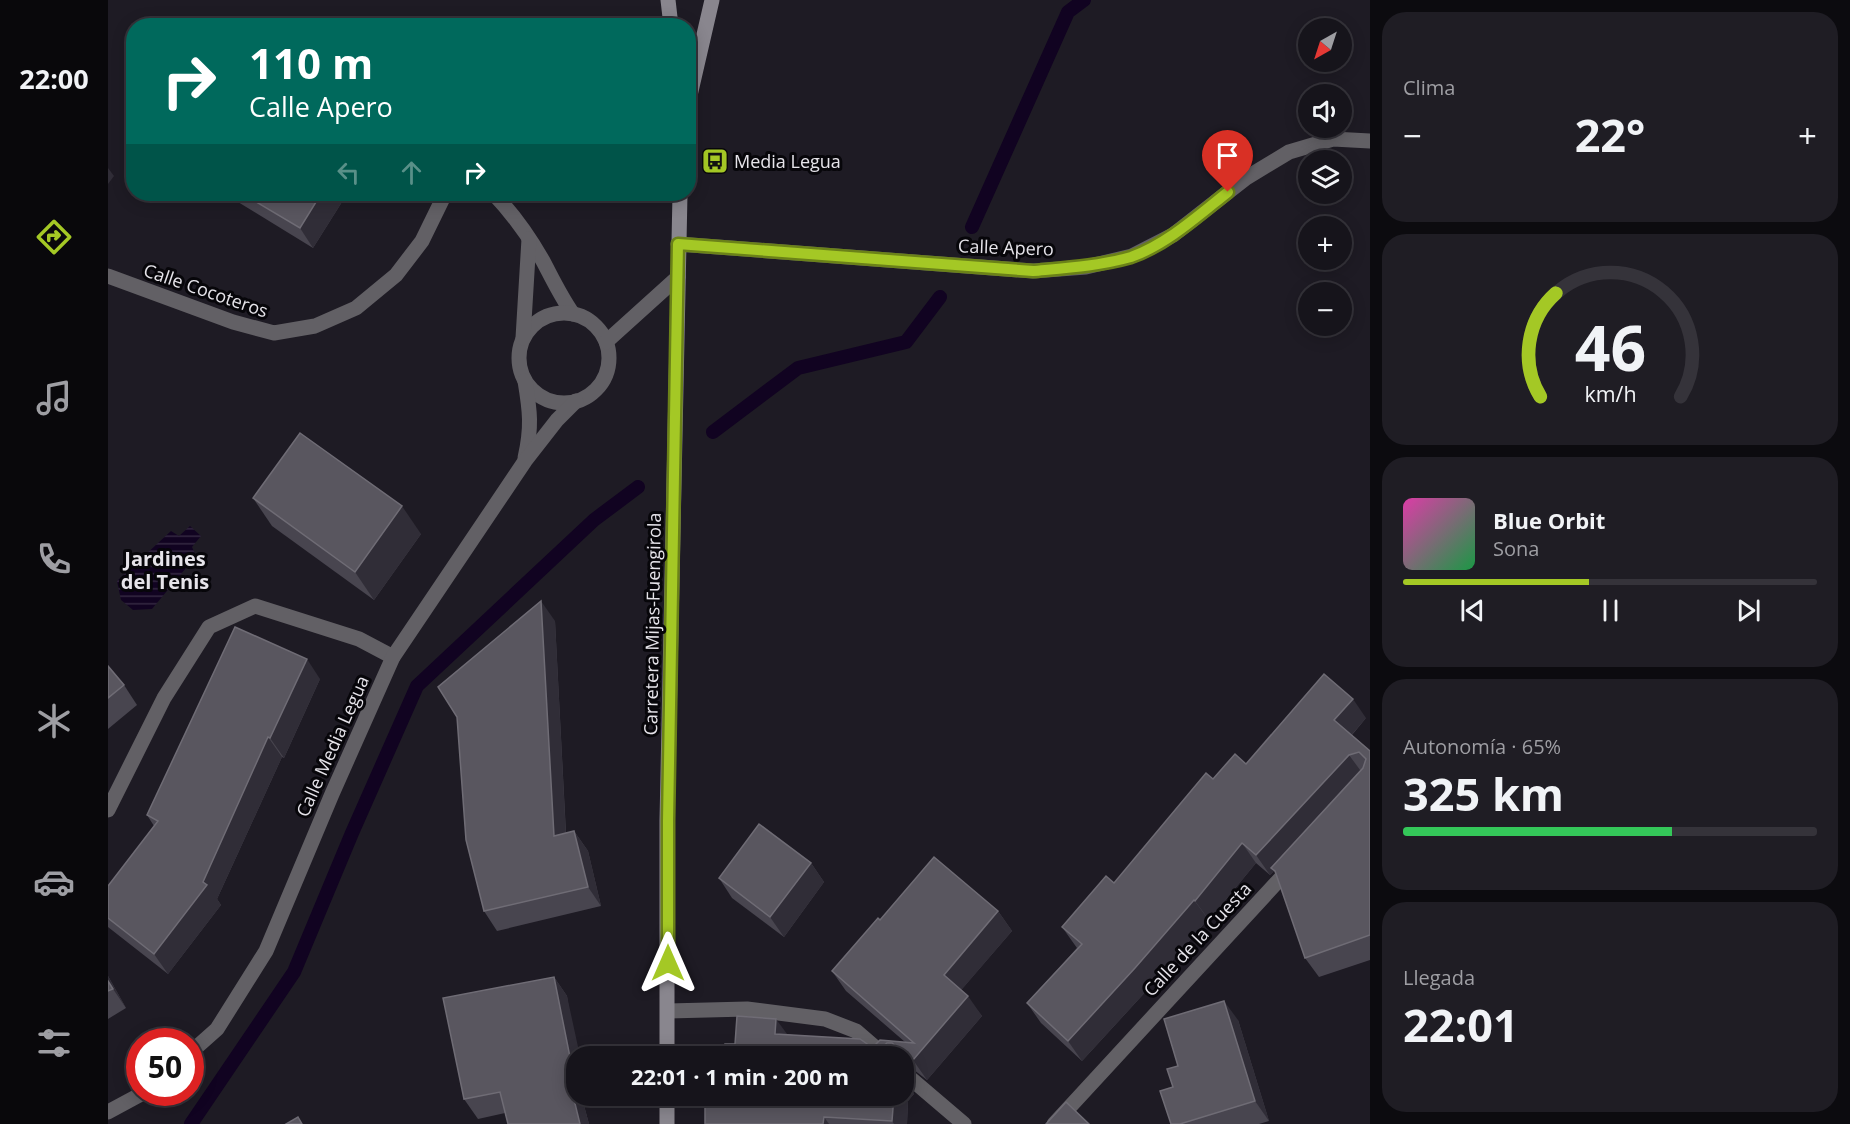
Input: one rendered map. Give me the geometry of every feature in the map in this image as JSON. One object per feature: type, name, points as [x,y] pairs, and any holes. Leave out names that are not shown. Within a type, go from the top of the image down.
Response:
[{"type":"main road","points":[[668,0],[669,18]]},
{"type":"main road","points":[[696,69],[712,0]]},
{"type":"main road","name":"Carretera Mijas-Fuengirola","points":[[667,1046],[668,821],[680,201]]},
{"type":"main road","points":[[667,1106],[667,1124]]},
{"type":"street","name":"Calle Apero","points":[[678,244],[1033,271],[1086,267],[1132,256],[1173,235],[1246,178],[1290,152],[1333,140],[1370,141]]},
{"type":"street","name":"Calle Cocoteros","points":[[108,276],[233,322],[273,333],[315,326],[356,308],[396,275],[422,241],[442,201]]},
{"type":"street","points":[[499,201],[529,239],[562,299],[573,314]]},
{"type":"street","points":[[523,338],[532,326],[544,317],[558,313],[573,314],[587,319],[598,329],[606,342],[609,357],[607,371],[600,384],[590,394],[576,401],[562,403],[547,400],[534,392],[525,380],[519,366],[519,352],[523,338],[529,239]]},
{"type":"street","points":[[606,342],[678,277]]},
{"type":"street","name":"Calle Media Legua","points":[[525,380],[531,432],[525,461]]},
{"type":"street","name":"Calle Media Legua","points":[[204,1041],[217,1029],[266,951],[393,657],[525,461],[557,420],[576,401]]},
{"type":"street","points":[[108,810],[164,698],[209,627],[255,606],[359,639],[393,657]]},
{"type":"street","name":"Calle de la Cuesta","points":[[1054,1124],[1297,860]]},
{"type":"street","points":[[668,1011],[747,1010],[825,1019],[856,1031],[873,1046]]},
{"type":"street","points":[[914,1081],[964,1124]]},
{"type":"street","points":[[108,1112],[126,1102]]},
{"type":"shaded area","points":[[190,526],[201,536],[192,547],[196,556],[152,609],[133,610],[121,600],[117,581],[171,531],[179,536]]},
{"type":"building","points":[[255,201],[317,201],[300,228]]},
{"type":"building","points":[[300,433],[402,506],[355,572],[253,498]]},
{"type":"building","points":[[541,601],[554,836],[574,831],[588,887],[484,911],[466,840],[457,717],[438,687]]},
{"type":"building","points":[[235,627],[307,659],[270,738],[268,737],[203,882],[207,885],[154,954],[108,918],[108,886],[158,821],[147,815]]},
{"type":"building","points":[[108,666],[124,685],[108,698]]},
{"type":"building","points":[[1324,674],[1353,699],[1334,720],[1370,751],[1370,935],[1305,958],[1275,871],[1271,868],[1363,768],[1366,759],[1359,752],[1349,755],[1256,855],[1242,843],[1195,901],[1068,1041],[1027,1003],[1082,944],[1062,927],[1106,876],[1114,883],[1206,773],[1213,779],[1235,754],[1246,764]]},
{"type":"building","points":[[759,824],[811,863],[770,917],[719,878]]},
{"type":"building","points":[[934,857],[998,911],[944,975],[968,996],[914,1059],[914,1046],[896,1046],[887,1043],[883,1046],[870,1046],[880,1040],[914,1043],[832,971],[878,918],[880,920]]},
{"type":"building","points":[[554,977],[568,1046],[566,1106],[576,1106],[580,1124],[508,1124],[500,1092],[464,1099],[443,998]]},
{"type":"building","points":[[108,981],[113,989],[108,991]]},
{"type":"building","points":[[1224,1001],[1255,1101],[1180,1124],[1171,1124],[1160,1091],[1173,1087],[1167,1069],[1178,1066],[1164,1019]]},
{"type":"building","points":[[737,1016],[776,1019],[775,1034],[860,1039],[870,1046],[725,1046],[725,1044],[735,1044]]},
{"type":"building","points":[[1066,1102],[1089,1124],[1046,1124]]},
{"type":"building","points":[[705,1106],[893,1106],[892,1121],[824,1117],[823,1124],[705,1124]]},
{"type":"building","points":[[298,1117],[302,1124],[286,1124]]},
{"type":"waterway","points":[[972,227],[1068,12],[1084,0]]},
{"type":"waterway","points":[[713,432],[798,368],[906,342],[940,297]]},
{"type":"waterway","points":[[191,1124],[294,972],[417,686],[594,520],[638,487]]},
{"type":"place","name":"Media Legua","points":[[715,161]]},
{"type":"district","name":"Jardines del Tenis","points":[[165,570]]},
{"type":"route","points":[[668,963],[668,821],[678,244],[1033,271],[1086,267],[1132,256],[1173,235],[1228,192]]}]
